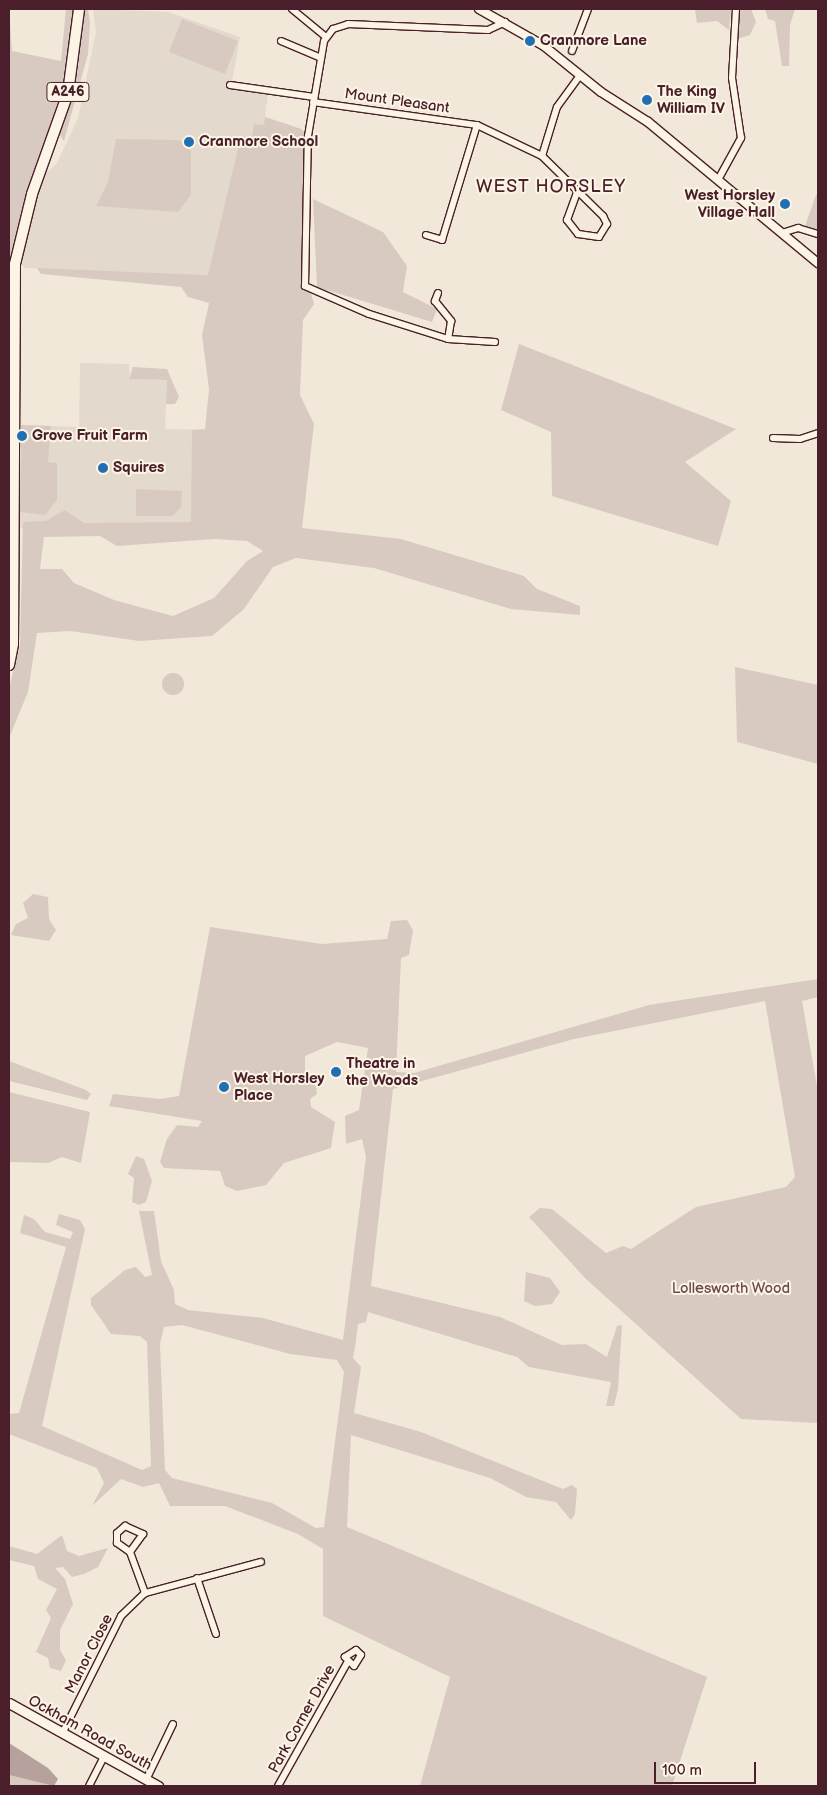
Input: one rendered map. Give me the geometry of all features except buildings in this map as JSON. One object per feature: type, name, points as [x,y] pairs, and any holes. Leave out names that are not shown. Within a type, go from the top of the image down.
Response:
[{"type":"main road","name":"A246","points":[[9,665],[13,644],[15,264],[27,209],[71,83],[80,9]]},
{"type":"main road","name":"Ockham Road South","points":[[9,1703],[158,1786]]},
{"type":"street","points":[[292,9],[326,37]]},
{"type":"street","points":[[479,9],[488,10],[544,46],[719,178],[785,232],[818,263]]},
{"type":"street","points":[[572,50],[588,9]]},
{"type":"street","points":[[719,178],[741,138],[732,78],[736,9]]},
{"type":"street","points":[[495,342],[448,339],[369,314],[305,286],[308,136],[326,37],[342,25],[488,30],[505,22]]},
{"type":"street","points":[[281,41],[321,58]]},
{"type":"street","points":[[542,156],[557,107],[580,75]]},
{"type":"street","name":"Mount Pleasant","points":[[230,85],[477,125],[542,156],[565,174],[577,192],[603,216],[607,224],[599,237],[578,234],[568,220],[577,192]]},
{"type":"street","points":[[426,235],[442,240],[477,125]]},
{"type":"street","points":[[785,232],[798,228],[818,234]]},
{"type":"street","points":[[438,293],[435,301],[451,321],[448,339]]},
{"type":"street","points":[[773,438],[800,439],[818,433]]},
{"type":"street","points":[[130,1552],[143,1534],[125,1526],[117,1533],[117,1543],[130,1552],[145,1592]]},
{"type":"street","name":"Manor Close","points":[[63,1732],[121,1616],[145,1592],[261,1562]]},
{"type":"street","points":[[197,1578],[216,1634]]},
{"type":"street","name":"Park Corner Drive","points":[[278,1786],[347,1664]]},
{"type":"street","points":[[146,1780],[173,1724]]},
{"type":"street","points":[[89,1786],[104,1757]]},
{"type":"shaded area","name":"Cranmore School","points":[[93,9],[168,12],[240,37],[231,87],[268,93],[265,117],[301,129],[208,275],[25,268],[20,263],[42,177],[57,163],[78,118],[96,32]]},
{"type":"shaded area","points":[[80,363],[129,364],[130,379],[167,380],[165,429],[205,430],[192,522],[20,528],[21,425],[79,427]]},
{"type":"shaded area","points":[[9,1743],[48,1768],[58,1779],[54,1786],[9,1775]]},
{"type":"green space","points":[[9,9],[12,51],[61,61],[66,9],[74,9],[68,84],[23,207],[9,277]]},
{"type":"green space","points":[[83,9],[88,9],[90,23],[88,54],[64,141],[59,134],[78,68]]},
{"type":"green space","points":[[731,9],[729,30],[717,21],[697,23],[695,10]]},
{"type":"green space","points":[[740,9],[751,9],[756,22],[750,35],[737,39]]},
{"type":"green space","points":[[765,9],[795,9],[790,25],[789,66],[782,66],[775,21],[768,19]]},
{"type":"green space","points":[[182,19],[238,41],[225,74],[169,52]]},
{"type":"green space","points":[[265,117],[301,129],[308,136],[306,277],[314,304],[303,320],[300,395],[314,424],[302,528],[401,539],[524,576],[537,589],[580,606],[580,615],[511,609],[374,568],[296,558],[273,567],[244,609],[212,636],[139,641],[70,631],[37,633],[28,692],[9,738],[9,688],[20,645],[23,522],[46,521],[65,510],[84,523],[191,522],[192,430],[205,429],[209,389],[202,335],[209,303],[188,297],[181,287],[41,274],[37,268],[208,275],[241,136],[252,137],[254,124],[264,125]],"holes":[[[100,536],[117,546],[214,539],[247,541],[263,551],[247,561],[214,598],[173,616],[114,600],[74,583],[62,569],[40,569],[44,537]]]},
{"type":"green space","points":[[116,139],[179,140],[191,151],[191,195],[178,212],[96,206],[108,182]]},
{"type":"green space","points":[[816,195],[818,195],[818,230],[805,226]]},
{"type":"green space","points":[[313,199],[383,232],[407,266],[403,292],[437,309],[432,322],[317,287]]},
{"type":"green space","points":[[519,344],[736,429],[685,462],[731,501],[718,546],[552,496],[551,432],[501,410]]},
{"type":"green space","points":[[133,367],[167,369],[179,397],[175,404],[166,404],[167,380],[129,379]]},
{"type":"green space","points":[[21,425],[51,426],[48,462],[57,463],[57,500],[45,515],[20,512]]},
{"type":"green space","points":[[136,489],[182,491],[181,507],[173,516],[136,516]]},
{"type":"green space","points":[[735,667],[818,685],[818,764],[737,742]]},
{"type":"green space","points":[[173,673],[181,676],[184,684],[181,692],[173,695],[165,692],[162,684],[165,676]]},
{"type":"green space","points":[[33,894],[48,897],[49,919],[56,930],[49,941],[11,935],[16,924],[28,918],[23,903]]},
{"type":"green space","name":"Lollesworth Wood","points":[[407,920],[413,930],[409,955],[401,958],[396,1072],[414,1073],[649,1005],[818,979],[818,997],[802,1001],[818,1092],[818,1423],[741,1419],[586,1279],[529,1217],[540,1208],[552,1209],[606,1253],[623,1246],[631,1249],[696,1207],[786,1187],[795,1177],[765,1001],[574,1039],[393,1089],[371,1286],[500,1317],[562,1345],[586,1344],[607,1357],[617,1326],[622,1325],[618,1389],[614,1406],[606,1406],[611,1382],[529,1367],[517,1357],[368,1312],[366,1322],[358,1324],[353,1358],[361,1367],[354,1413],[421,1432],[563,1489],[572,1485],[577,1489],[575,1514],[571,1520],[556,1502],[526,1497],[490,1478],[351,1435],[347,1527],[707,1677],[672,1786],[420,1786],[450,1677],[323,1616],[323,1549],[298,1534],[225,1506],[170,1506],[159,1483],[143,1487],[121,1479],[92,1506],[104,1483],[97,1468],[9,1434],[9,1414],[19,1413],[66,1247],[20,1233],[24,1215],[34,1219],[45,1232],[70,1239],[73,1232],[56,1225],[59,1214],[80,1220],[85,1229],[42,1426],[142,1470],[151,1466],[147,1342],[140,1336],[111,1334],[91,1305],[91,1298],[125,1270],[136,1267],[145,1277],[152,1275],[139,1211],[154,1211],[161,1261],[174,1290],[175,1304],[188,1310],[263,1318],[343,1340],[366,1157],[362,1139],[346,1144],[345,1116],[359,1110],[368,1048],[337,1042],[305,1056],[305,1080],[316,1086],[317,1094],[310,1099],[311,1107],[335,1122],[331,1148],[284,1163],[266,1185],[237,1191],[225,1186],[220,1171],[164,1168],[160,1162],[167,1139],[177,1125],[198,1127],[202,1121],[109,1106],[113,1094],[160,1099],[179,1096],[210,927],[322,944],[387,939],[391,921]],"holes":[[[182,1325],[290,1354],[337,1360],[344,1372],[324,1527],[316,1528],[272,1503],[172,1478],[165,1470],[160,1344],[164,1327]]]},
{"type":"green space","points":[[9,1061],[86,1090],[91,1094],[87,1100],[9,1081]]},
{"type":"green space","points":[[9,1092],[90,1112],[81,1163],[62,1157],[48,1163],[9,1162]]},
{"type":"green space","points":[[136,1156],[144,1159],[152,1181],[146,1202],[139,1205],[132,1202],[134,1178],[128,1174]]},
{"type":"green space","points":[[526,1272],[550,1278],[560,1292],[552,1304],[535,1306],[524,1301]]},
{"type":"green space","points":[[62,1535],[67,1551],[79,1556],[108,1548],[98,1567],[84,1574],[72,1577],[63,1567],[55,1568],[65,1579],[73,1604],[60,1630],[60,1650],[66,1660],[61,1671],[50,1668],[48,1658],[36,1652],[51,1618],[46,1610],[57,1589],[38,1579],[34,1566],[9,1560],[9,1546],[37,1554]]},
{"type":"green space","points":[[9,1775],[54,1786],[9,1786]]},
{"type":"place","name":"Cranmore Lane","points":[[530,41]]},
{"type":"place","name":"The King William IV","points":[[647,100]]},
{"type":"place","name":"Cranmore School","points":[[189,142]]},
{"type":"place","name":"West Horsley Village Hall","points":[[785,204]]},
{"type":"place","name":"Grove Fruit Farm","points":[[22,436]]},
{"type":"place","name":"Squires","points":[[103,468]]},
{"type":"place","name":"Theatre in the Woods","points":[[336,1072]]},
{"type":"place","name":"West Horsley Place","points":[[224,1087]]},
{"type":"district","name":"WEST HORSLEY","points":[[551,187]]}]
